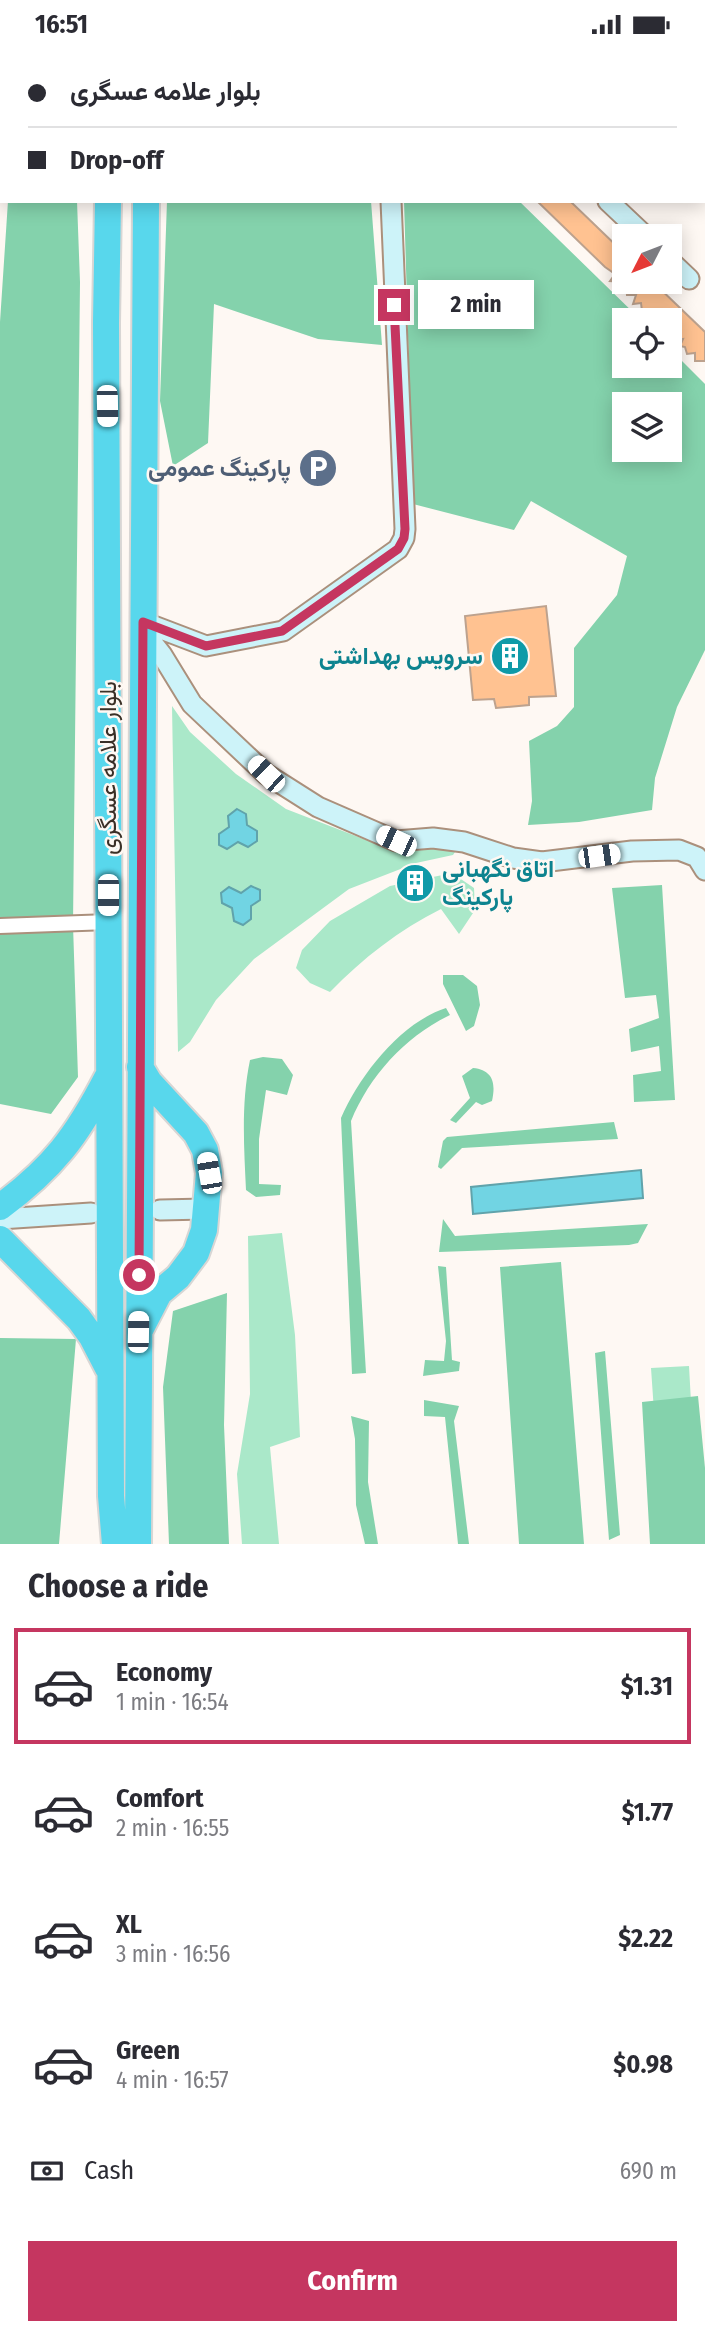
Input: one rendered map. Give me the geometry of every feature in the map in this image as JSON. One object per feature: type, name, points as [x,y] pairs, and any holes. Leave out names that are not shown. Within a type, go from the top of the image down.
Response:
[{"type":"highway","name":"بلوار علامه عسگری","points":[[108,203],[108,922],[111,1496],[115,1544]]},
{"type":"highway","name":"بلوار علامه عسگری","points":[[139,1538],[146,203]]},
{"type":"highway","points":[[107,461],[121,473],[138,470],[144,463]]},
{"type":"highway","points":[[138,1332],[159,1293],[178,1277],[196,1254],[204,1230],[209,1173],[205,1150],[196,1133],[149,1082],[140,1067]]},
{"type":"highway","points":[[0,1207],[55,1160],[83,1123],[110,1073]]},
{"type":"highway","points":[[0,1239],[79,1319],[92,1337],[111,1374]]},
{"type":"highway","points":[[108,1544],[111,1496]]},
{"type":"street","points":[[143,626],[206,646],[282,631],[398,549],[405,529],[391,203]]},
{"type":"street","points":[[610,203],[632,224]]},
{"type":"street","points":[[682,272],[689,279]]},
{"type":"street","points":[[143,626],[192,704],[266,774],[318,807],[396,841],[433,838],[464,842],[513,857],[542,862],[632,851],[679,849],[697,857],[705,870]]},
{"type":"street","points":[[0,926],[108,922]]},
{"type":"street","points":[[160,1210],[205,1209]]},
{"type":"street","points":[[0,1219],[91,1213]]},
{"type":"green space","points":[[8,203],[77,203],[80,282],[73,925],[78,1077],[51,1114],[0,1104],[0,322]]},
{"type":"green space","points":[[167,203],[371,203],[382,345],[318,339],[214,304],[208,443],[173,466],[160,401]]},
{"type":"green space","points":[[404,203],[521,203],[629,308],[612,308],[612,378],[682,378],[682,361],[705,384],[705,650],[677,707],[655,778],[652,810],[579,822],[528,825],[532,801],[529,741],[557,726],[574,707],[574,648],[617,595],[627,556],[531,501],[514,530],[413,504]]},
{"type":"green space","points":[[172,706],[190,732],[236,774],[286,809],[379,845],[457,849],[453,855],[416,863],[349,889],[254,959],[216,1000],[190,1042],[178,1052]]},
{"type":"green space","points":[[452,873],[474,888],[475,910],[459,934],[441,909],[382,946],[330,992],[310,983],[296,968],[302,950],[330,921],[390,886]]},
{"type":"green space","points":[[662,885],[675,1100],[634,1102],[633,1075],[661,1071],[659,1046],[631,1052],[629,1029],[659,1018],[656,995],[625,998],[612,888]]},
{"type":"green space","points":[[443,975],[463,975],[477,986],[480,1005],[474,1026],[466,1031],[443,984]]},
{"type":"green space","points":[[446,1008],[450,1015],[418,1034],[379,1073],[351,1121],[366,1373],[352,1374],[341,1118],[359,1085],[383,1053],[413,1025]]},
{"type":"green space","points":[[263,1057],[282,1059],[293,1075],[287,1095],[266,1090],[259,1139],[259,1184],[281,1185],[280,1195],[256,1197],[246,1190],[244,1109],[250,1060]]},
{"type":"green space","points":[[473,1068],[485,1071],[492,1079],[492,1101],[482,1105],[476,1102],[456,1123],[450,1120],[470,1098],[462,1076]]},
{"type":"green space","points":[[614,1122],[618,1139],[462,1148],[441,1169],[438,1167],[443,1141],[447,1137]]},
{"type":"green space","points":[[443,1219],[455,1236],[648,1224],[638,1243],[629,1245],[439,1252]]},
{"type":"green space","points":[[282,1233],[295,1335],[300,1437],[270,1447],[279,1544],[242,1544],[237,1474],[250,1394],[248,1236]]},
{"type":"green space","points":[[561,1262],[584,1544],[519,1544],[500,1267]]},
{"type":"green space","points":[[438,1266],[446,1267],[452,1360],[460,1362],[459,1371],[423,1376],[425,1360],[444,1361],[446,1341]]},
{"type":"green space","points":[[227,1293],[224,1425],[229,1544],[169,1544],[163,1387],[173,1311]]},
{"type":"green space","points":[[0,1338],[76,1339],[59,1544],[0,1544]]},
{"type":"green space","points":[[605,1351],[620,1535],[609,1540],[595,1353]]},
{"type":"green space","points":[[689,1366],[691,1402],[655,1426],[651,1368]]},
{"type":"green space","points":[[698,1396],[705,1468],[705,1544],[650,1544],[642,1402]]},
{"type":"green space","points":[[424,1400],[459,1406],[454,1421],[469,1544],[458,1544],[445,1417],[424,1416]]},
{"type":"green space","points":[[351,1416],[369,1421],[368,1482],[378,1544],[365,1544],[356,1505],[355,1439]]},
{"type":"water","points":[[237,809],[246,814],[247,825],[257,831],[257,841],[248,847],[238,842],[227,849],[219,845],[219,834],[229,827],[228,816]]},
{"type":"water","points":[[251,886],[260,890],[260,900],[251,906],[251,919],[243,925],[234,921],[232,908],[222,903],[221,893],[229,887],[241,893]]},
{"type":"water","points":[[641,1170],[643,1198],[473,1214],[471,1187]]},
{"type":"building","points":[[539,203],[572,203],[612,241],[612,272]]},
{"type":"building","points":[[665,294],[680,308],[642,308],[641,303],[633,304],[636,295],[627,295]]},
{"type":"building","points":[[682,310],[705,332],[705,361],[695,361],[695,353],[687,354],[685,347],[682,346]]},
{"type":"building","name":"سرویس بهداشتی","points":[[546,606],[556,696],[529,697],[529,705],[496,708],[494,699],[473,700],[465,616]]},
{"type":"place","name":"پارکینگ عمومی","points":[[318,468]]},
{"type":"place","name":"سرویس بهداشتی","points":[[510,656]]},
{"type":"place","name":"اتاق نگهبانی پارکینگ","points":[[415,883]]},
{"type":"route","points":[[139,1275],[143,622],[206,646],[282,631],[398,549],[405,529],[394,305]]}]
